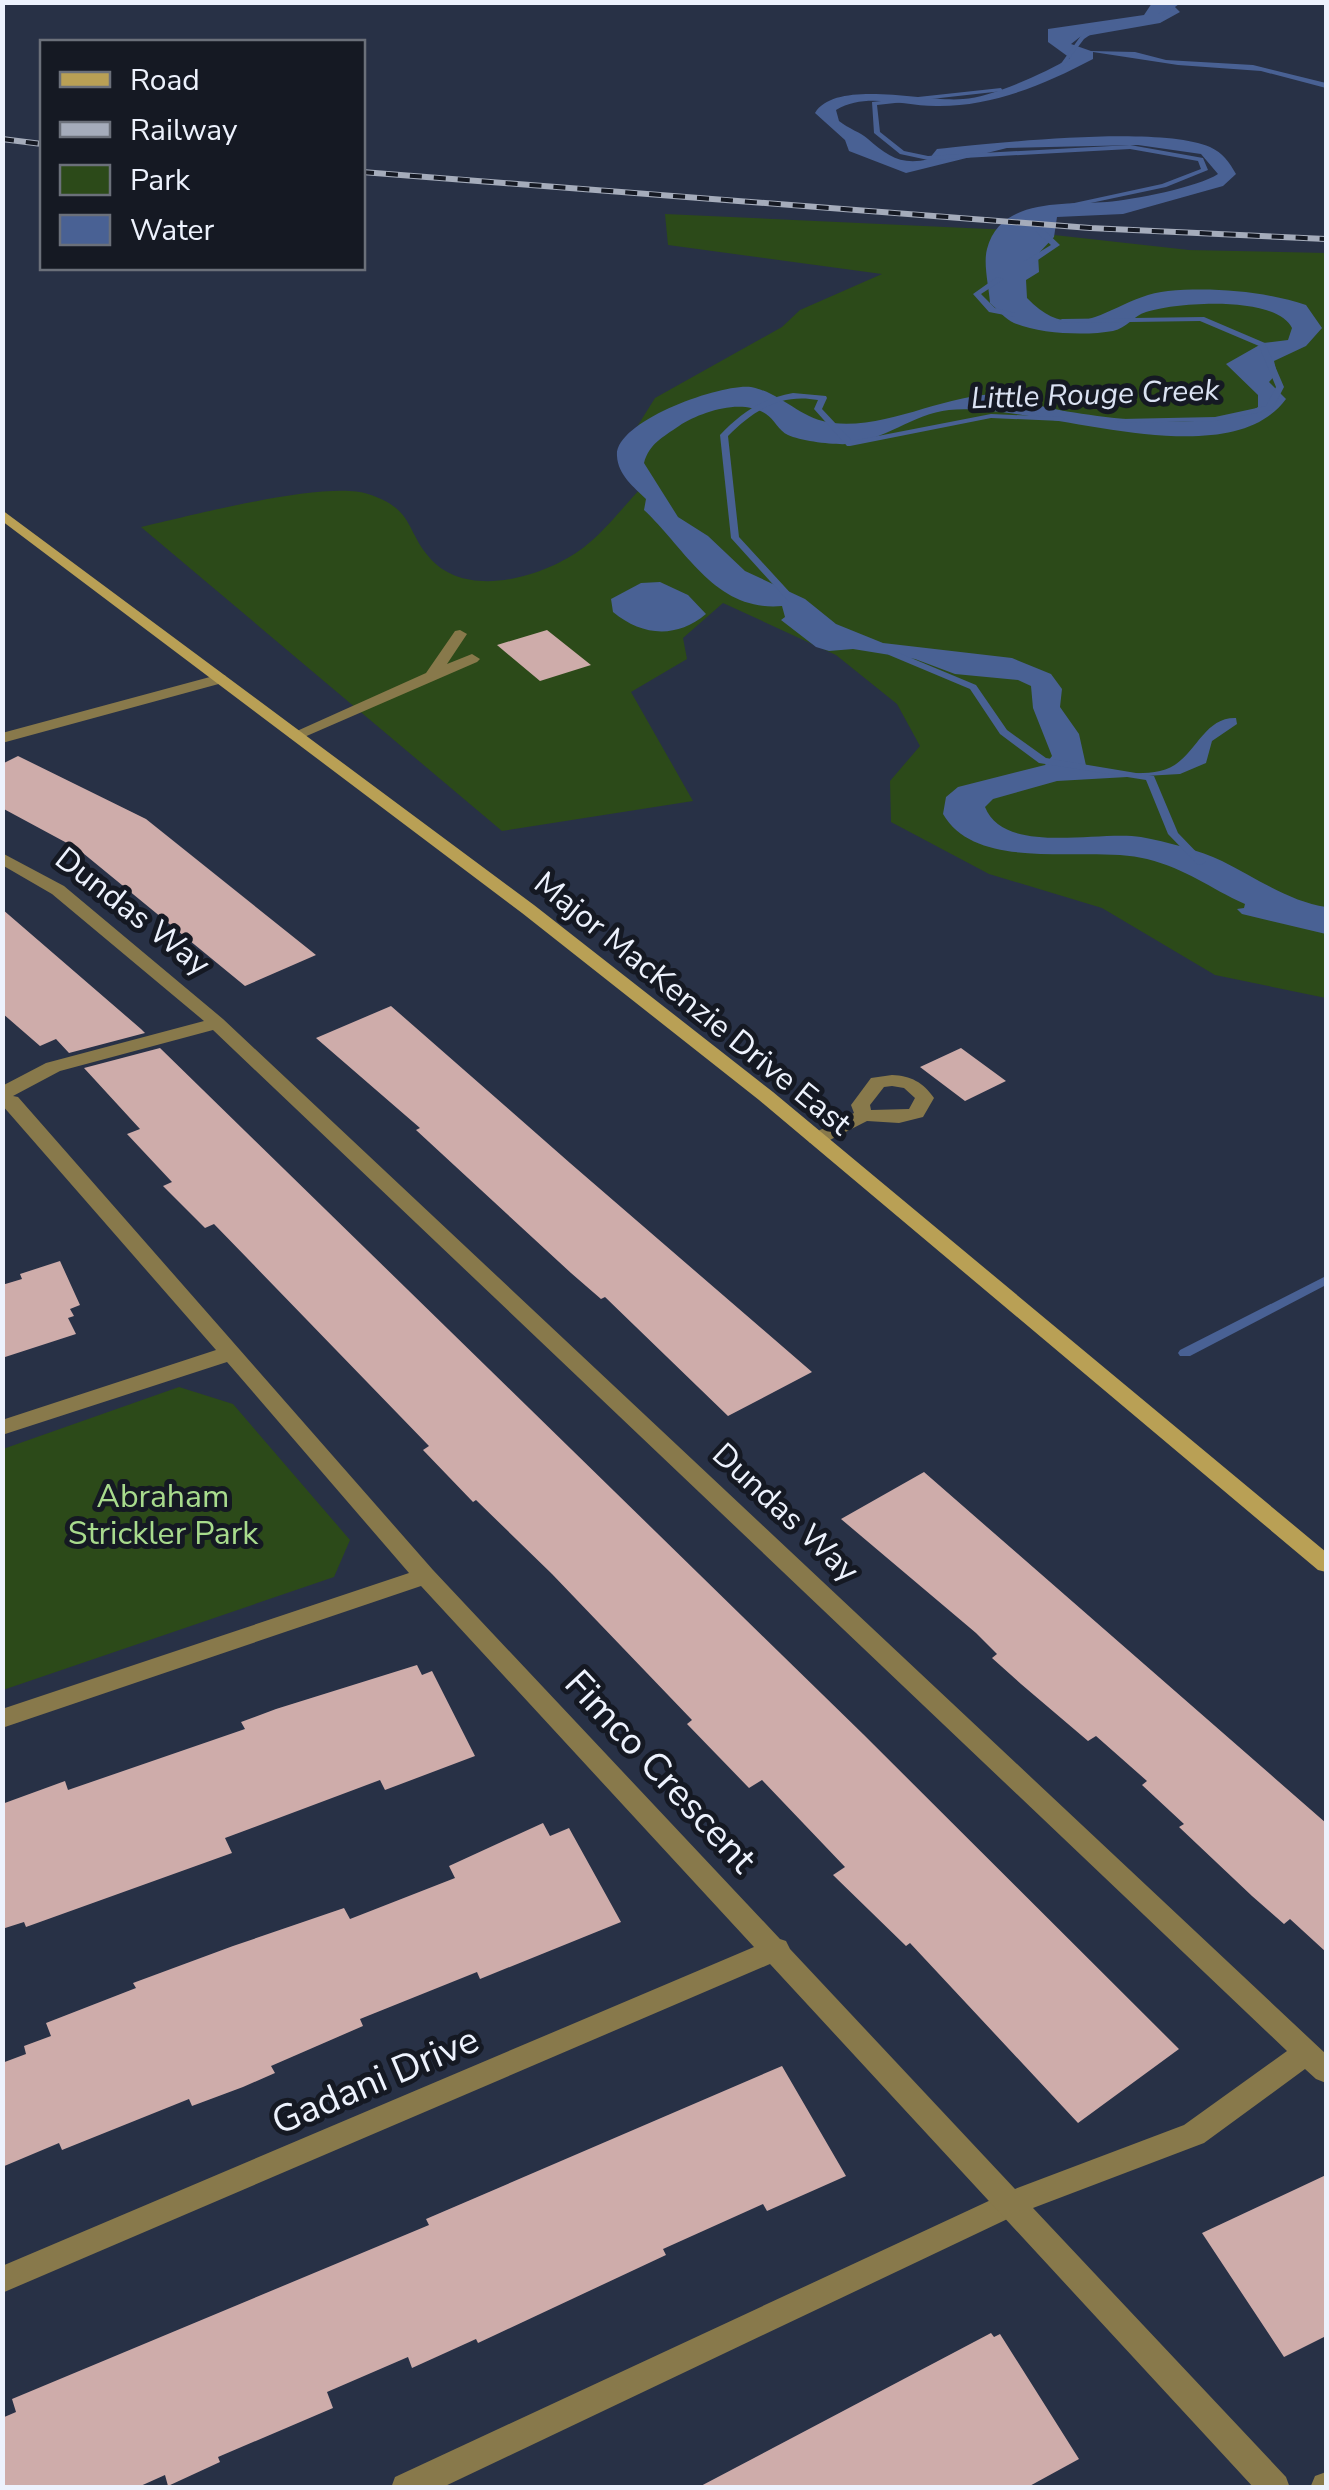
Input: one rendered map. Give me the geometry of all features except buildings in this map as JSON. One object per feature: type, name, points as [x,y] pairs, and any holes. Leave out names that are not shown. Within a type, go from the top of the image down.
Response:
[{"type":"main road","name":"Major MacKenzie Drive East","points":[[6,522],[528,909],[816,1139],[1326,1564]]},
{"type":"street","points":[[431,677],[460,634]]},
{"type":"street","points":[[296,735],[472,660]]},
{"type":"street","points":[[2,738],[221,680]]},
{"type":"street","name":"Dundas Way","points":[[2,858],[58,890],[218,1022],[1316,2062],[1194,2134],[1008,2206],[406,2488]]},
{"type":"street","name":"Dundas Way","points":[[2,1096],[53,1067],[218,1022]]},
{"type":"street","name":"Fimco Crescent","points":[[2,1096],[11,1101],[425,1576],[777,1949],[1008,2206],[1275,2488]]},
{"type":"street","points":[[816,1139],[864,1115]]},
{"type":"street","points":[[2,1428],[228,1354]]},
{"type":"street","points":[[2,1719],[425,1576]]},
{"type":"street","name":"Gadani Drive","points":[[2,2280],[777,1949]]},
{"type":"green space","points":[[665,214],[1010,230],[1189,250],[1326,253],[1326,998],[1215,975],[1102,908],[989,874],[891,822],[890,781],[920,746],[897,704],[836,655],[723,603],[683,638],[687,659],[631,692],[693,801],[502,831],[141,527],[290,495],[348,491],[368,494],[394,506],[429,557],[463,578],[505,580],[567,559],[599,534],[642,487],[630,438],[655,398],[782,327],[800,310],[882,274],[668,245]]},
{"type":"green space","name":"Abraham Strickler Park","points":[[179,1387],[233,1404],[350,1540],[334,1577],[3,1690],[3,1449]]},
{"type":"water","name":"Little Rouge Creek","points":[[1152,3],[1171,3],[1180,12],[1160,23],[1080,37],[1071,44],[1091,51],[1135,52],[1166,60],[1253,65],[1326,83],[1326,88],[1261,71],[1178,65],[1093,52],[1093,59],[1074,69],[997,98],[936,106],[859,102],[836,110],[839,121],[889,155],[911,161],[929,159],[937,149],[1116,136],[1186,141],[1215,149],[1236,174],[1223,186],[1123,214],[1057,217],[1054,237],[1038,254],[1039,272],[1026,280],[1027,298],[1046,313],[1080,321],[1168,291],[1238,291],[1306,305],[1322,328],[1306,346],[1274,361],[1277,373],[1269,382],[1286,399],[1258,423],[1220,434],[1127,432],[985,410],[949,410],[861,442],[842,444],[788,435],[766,414],[733,407],[698,416],[679,426],[653,446],[644,463],[678,517],[708,536],[745,571],[805,599],[836,624],[883,643],[1012,658],[1051,674],[1062,689],[1060,707],[1079,734],[1087,770],[1133,773],[1172,767],[1214,725],[1236,718],[1237,724],[1212,741],[1206,763],[1180,774],[1057,781],[993,799],[985,807],[995,822],[1032,836],[1141,837],[1203,853],[1286,895],[1326,907],[1326,934],[1242,914],[1237,909],[1245,904],[1186,873],[1147,859],[1008,851],[982,845],[960,833],[943,814],[946,797],[958,787],[1045,765],[1052,756],[1033,708],[1031,686],[1018,680],[955,674],[915,659],[816,647],[781,620],[785,617],[782,606],[738,599],[704,575],[644,510],[646,499],[627,480],[618,463],[621,443],[650,418],[695,398],[737,387],[762,390],[811,417],[833,423],[876,421],[962,399],[1005,394],[1070,412],[1155,421],[1214,420],[1258,407],[1258,395],[1226,364],[1263,343],[1288,340],[1292,328],[1282,317],[1267,310],[1224,304],[1160,308],[1113,331],[1076,334],[1024,327],[1007,319],[990,303],[987,249],[994,232],[1006,220],[1037,207],[1118,201],[1196,184],[1218,174],[1201,154],[1138,145],[1007,148],[906,173],[849,151],[845,140],[815,113],[826,103],[862,94],[963,99],[1003,89],[1070,58],[1048,42],[1048,29],[1144,15]]},
{"type":"water","points":[[660,582],[688,595],[706,614],[683,628],[659,631],[636,626],[613,612],[611,599],[641,583]]},
{"type":"waterway","name":"Little Rouge Creek","points":[[1160,15],[1179,2]]},
{"type":"waterway","name":"Little Rouge Creek","points":[[1057,71],[1082,38],[1097,28]]},
{"type":"waterway","name":"Little Rouge Creek","points":[[1001,90],[874,103],[877,133],[902,153],[928,158],[1130,147],[1201,159],[1205,170],[1164,186],[1067,206]]},
{"type":"waterway","name":"Little Rouge Creek","points":[[1026,264],[1056,245],[1038,229]]},
{"type":"waterway","name":"Little Rouge Creek","points":[[1000,279],[977,294],[992,310],[1012,315]]},
{"type":"waterway","name":"Little Rouge Creek","points":[[1062,321],[1201,319],[1262,345],[1280,387],[1269,408],[1215,419],[1121,421]]},
{"type":"waterway","name":"Little Rouge Creek","points":[[792,600],[735,538],[724,435],[746,415],[780,397],[823,398],[818,409],[850,444],[991,416],[1061,419]]},
{"type":"waterway","name":"Little Rouge Creek","points":[[892,653],[973,687],[1003,732],[1043,761],[1150,778],[1173,834],[1201,862]]},
{"type":"waterway","points":[[1185,1353],[1326,1280]]},
{"type":"railway","points":[[2,139],[40,144]]},
{"type":"railway","points":[[365,172],[1090,228],[1326,239]]}]
